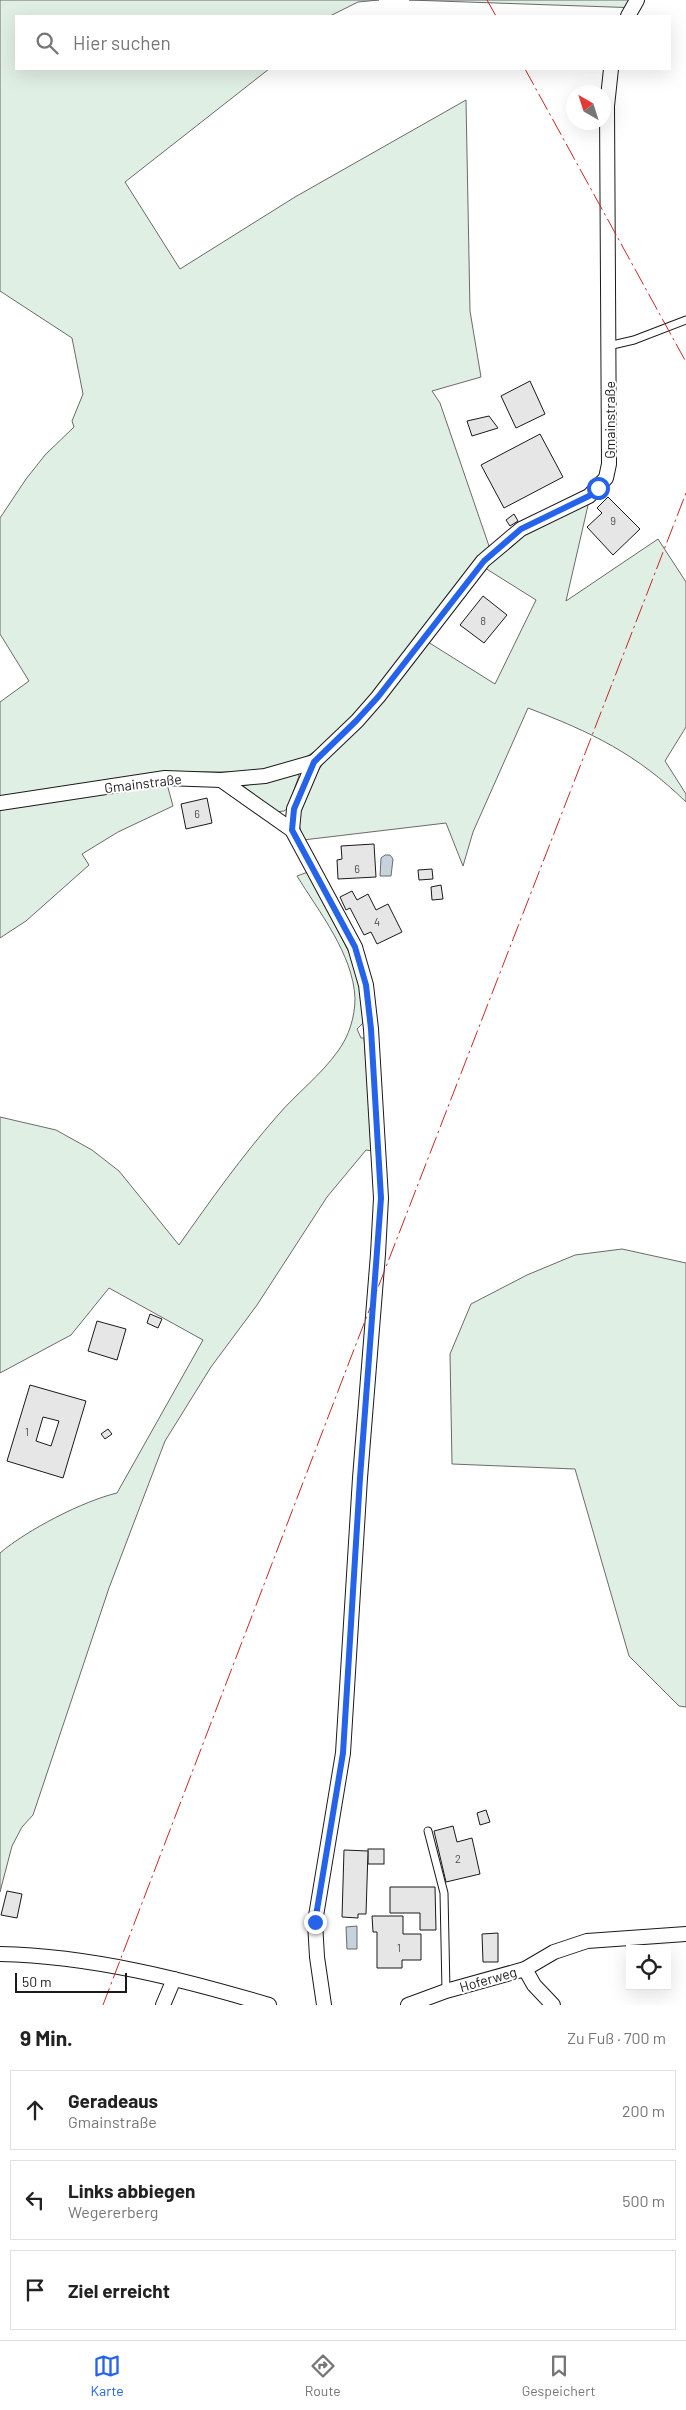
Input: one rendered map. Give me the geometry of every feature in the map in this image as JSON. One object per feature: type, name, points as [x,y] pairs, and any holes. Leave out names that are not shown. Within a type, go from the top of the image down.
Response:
[{"type":"street","points":[[629,15],[637,0]]},
{"type":"street","name":"Gmainstraße","points":[[292,830],[294,809],[314,762],[378,697],[484,561],[511,536],[589,496],[606,478],[609,464],[607,106],[611,70]]},
{"type":"street","name":"Gmainstraße","points":[[0,802],[165,778],[221,780],[264,776],[314,762]]},
{"type":"street","points":[[221,780],[292,830],[355,947],[366,985],[371,1029],[381,1198],[360,1478],[343,1753],[315,1922],[317,1957],[324,2005]]},
{"type":"street","points":[[525,1968],[554,1952],[587,1941],[686,1934]]},
{"type":"street","points":[[0,1954],[82,1961],[174,1979],[269,2005]]},
{"type":"street","name":"Hoferweg","points":[[408,2005],[446,1991],[525,1968],[534,1985],[552,2005]]},
{"type":"street","points":[[163,2005],[174,1979]]},
{"type":"lane","points":[[608,346],[634,340],[686,320]]},
{"type":"lane","points":[[428,1832],[444,1893],[446,1991]]},
{"type":"green space","points":[[0,0],[379,0],[358,2],[332,15],[15,15],[15,70],[268,70],[125,182],[180,269],[295,197],[466,100],[470,311],[481,377],[432,391],[440,403],[489,546],[357,713],[326,744],[306,757],[278,767],[248,772],[192,772],[148,775],[0,796],[0,702],[29,681],[0,634],[0,518],[26,479],[45,455],[74,427],[72,421],[83,394],[72,338],[0,291]]},
{"type":"green space","points":[[409,0],[644,0],[640,8]]},
{"type":"green space","points":[[589,501],[566,601],[658,539],[686,582],[686,727],[665,761],[686,794],[686,802],[650,770],[631,757],[572,726],[528,708],[473,832],[463,866],[446,823],[303,840],[299,810],[305,792],[318,771],[354,724],[428,642],[495,684],[536,600],[485,568],[510,542]]},
{"type":"green space","points":[[298,773],[299,776],[287,809],[284,811],[276,812],[243,786]]},
{"type":"green space","points":[[167,784],[173,806],[118,832],[82,854],[89,865],[26,921],[0,938],[0,809]]},
{"type":"green space","points":[[308,872],[354,962],[365,1012],[363,1023],[357,1029],[361,1038],[364,1038],[373,1151],[366,1150],[327,1197],[257,1305],[211,1367],[165,1441],[109,1588],[33,1815],[22,1827],[12,1846],[0,1892],[0,1553],[25,1535],[56,1517],[72,1509],[117,1493],[203,1340],[109,1288],[71,1335],[0,1373],[0,1117],[56,1130],[92,1150],[119,1171],[179,1245],[252,1146],[285,1107],[331,1060],[342,1045],[351,1026],[355,1005],[353,982],[342,950],[297,876]]},
{"type":"green space","points":[[622,1249],[686,1263],[686,1707],[679,1706],[629,1656],[575,1469],[452,1464],[450,1354],[471,1304],[527,1275],[575,1255]]},
{"type":"shaded area","points":[[385,855],[390,855],[393,859],[391,876],[380,876],[381,858]]},
{"type":"shaded area","points":[[357,1926],[357,1949],[347,1949],[346,1927]]},
{"type":"building","points":[[530,381],[545,414],[516,428],[501,396]]},
{"type":"building","points":[[489,416],[498,428],[472,436],[467,421]]},
{"type":"building","points":[[540,434],[563,477],[504,508],[481,465]]},
{"type":"building","points":[[608,497],[640,529],[613,555],[587,527],[602,513],[597,508]]},
{"type":"building","points":[[514,514],[518,521],[510,526],[506,520]]},
{"type":"building","points":[[483,596],[507,615],[484,643],[460,625]]},
{"type":"building","points":[[207,798],[212,823],[186,829],[181,804]]},
{"type":"building","points":[[374,844],[376,877],[338,879],[337,860],[342,859],[341,846]]},
{"type":"building","points":[[432,869],[433,879],[419,880],[418,870]]},
{"type":"building","points":[[441,885],[443,899],[432,900],[431,887]]},
{"type":"building","points":[[352,891],[357,900],[368,894],[376,910],[388,904],[402,932],[377,944],[371,932],[364,935],[350,908],[346,910],[340,897]]},
{"type":"building","points":[[150,1314],[162,1319],[158,1328],[147,1323]]},
{"type":"building","points":[[97,1321],[126,1329],[117,1360],[88,1351]]},
{"type":"building","points":[[30,1385],[86,1401],[63,1478],[7,1461]],"holes":[[[43,1417],[59,1421],[51,1446],[36,1441]]]},
{"type":"building","points":[[108,1429],[112,1434],[105,1439],[101,1434]]},
{"type":"building","points":[[486,1810],[490,1822],[480,1825],[477,1813]]},
{"type":"building","points":[[453,1826],[457,1842],[472,1838],[480,1874],[446,1882],[434,1831]]},
{"type":"building","points":[[368,1849],[384,1849],[384,1864],[368,1864]]},
{"type":"building","points":[[344,1850],[368,1851],[366,1914],[358,1914],[358,1918],[342,1917]]},
{"type":"building","points":[[390,1887],[435,1887],[436,1930],[420,1930],[420,1913],[390,1913]]},
{"type":"building","points":[[7,1891],[22,1894],[17,1918],[1,1915]]},
{"type":"building","points":[[372,1916],[403,1916],[403,1934],[421,1934],[421,1960],[402,1960],[402,1968],[377,1968],[377,1932],[373,1932]]},
{"type":"building","points":[[498,1933],[498,1962],[483,1962],[482,1934]]},
{"type":"power","points":[[487,0],[495,15]]},
{"type":"power","points":[[526,70],[686,362]]},
{"type":"power","points":[[103,2005],[353,1352],[686,493]]},
{"type":"route","points":[[315,1922],[320,1884],[335,1815],[343,1753],[360,1478],[381,1198],[371,1029],[366,985],[355,947],[292,830],[294,809],[301,788],[314,762],[378,697],[484,561],[521,529],[589,496],[598,488]]}]
